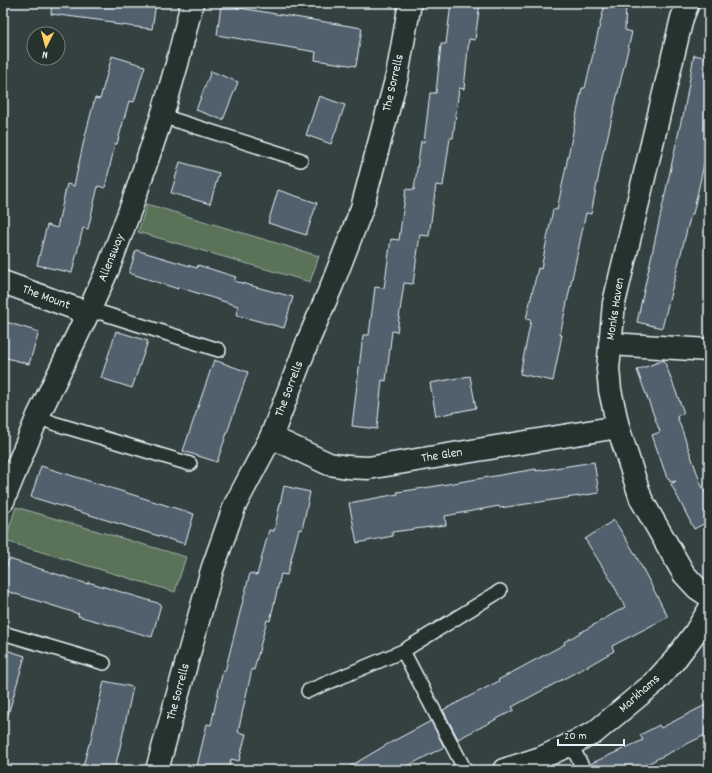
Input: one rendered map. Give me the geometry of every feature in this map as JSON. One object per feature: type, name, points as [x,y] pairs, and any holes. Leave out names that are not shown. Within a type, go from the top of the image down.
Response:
[{"type":"street","name":"Allensway","points":[[3,502],[38,416],[108,269],[133,202],[162,116],[192,3]]},
{"type":"street","name":"The Sorrells","points":[[157,770],[212,570],[235,505],[271,437],[362,208],[397,76],[410,3]]},
{"type":"street","name":"Monks Haven","points":[[688,3],[682,18],[614,303],[608,369],[610,390],[618,427],[641,500],[675,561],[684,574],[697,588],[709,596]]},
{"type":"street","name":"The Mount","points":[[3,282],[88,313]]},
{"type":"street","points":[[610,344],[709,350]]},
{"type":"street","name":"The Glen","points":[[271,437],[329,464],[368,468],[618,427]]},
{"type":"street","name":"Markhams","points":[[504,770],[541,758],[594,733],[654,683],[674,661],[695,633],[709,610]]},
{"type":"lane","points":[[162,116],[301,160]]},
{"type":"lane","points":[[88,313],[102,313],[219,350]]},
{"type":"lane","points":[[38,416],[53,423],[190,464]]},
{"type":"lane","points":[[308,691],[403,651],[500,591]]},
{"type":"lane","points":[[3,633],[104,663]]},
{"type":"lane","points":[[403,651],[465,770]]},
{"type":"lane","points":[[571,745],[584,770]]},
{"type":"green space","points":[[147,204],[319,256],[310,282],[138,232]]},
{"type":"green space","points":[[16,507],[186,557],[175,592],[5,541]]},
{"type":"building","points":[[52,3],[156,3],[152,29],[51,14]]},
{"type":"building","points":[[451,3],[480,3],[475,40],[469,39],[464,89],[459,88],[453,138],[450,138],[443,186],[436,185],[429,236],[420,235],[413,284],[404,283],[397,332],[392,331],[386,381],[382,380],[377,429],[352,426],[363,335],[369,335],[375,287],[384,288],[391,239],[399,240],[406,189],[414,190],[421,141],[424,142],[430,93],[436,93],[441,44],[446,44]]},
{"type":"building","points":[[605,3],[626,3],[625,30],[632,32],[604,148],[591,214],[586,213],[560,335],[562,335],[553,381],[520,374],[531,320],[526,319],[538,268],[541,269],[553,209],[557,210],[582,88],[585,88]]},
{"type":"building","points":[[221,5],[362,28],[356,66],[315,60],[316,52],[217,35]]},
{"type":"building","points":[[694,55],[709,58],[709,141],[693,214],[691,214],[662,328],[637,322],[683,117]]},
{"type":"building","points":[[112,56],[145,66],[134,102],[129,101],[117,144],[115,144],[105,188],[98,186],[88,229],[83,228],[72,273],[37,265],[47,225],[57,228],[67,184],[74,186],[95,98],[100,99]]},
{"type":"building","points":[[211,71],[238,82],[223,120],[196,110]]},
{"type":"building","points":[[319,96],[345,105],[331,144],[306,135]]},
{"type":"building","points":[[180,162],[219,173],[210,204],[171,193]]},
{"type":"building","points":[[278,190],[317,203],[306,235],[268,223]]},
{"type":"building","points":[[136,250],[197,268],[198,265],[236,277],[234,281],[293,297],[284,328],[236,315],[238,306],[129,273]]},
{"type":"building","points":[[3,321],[39,332],[29,364],[3,357]]},
{"type":"building","points":[[116,331],[148,341],[132,388],[101,378]]},
{"type":"building","points":[[214,360],[248,372],[217,462],[183,451]]},
{"type":"building","points":[[664,360],[684,413],[677,416],[701,484],[709,500],[709,521],[694,529],[671,484],[676,481],[670,482],[669,478],[667,478],[652,435],[660,432],[637,370]]},
{"type":"building","points":[[470,376],[476,408],[436,416],[430,383]]},
{"type":"building","points":[[594,462],[599,493],[500,508],[499,506],[445,516],[446,525],[392,532],[393,536],[357,543],[349,503],[398,494],[397,492],[536,469],[536,471]]},
{"type":"building","points":[[41,466],[194,514],[185,544],[31,497]]},
{"type":"building","points":[[284,486],[310,492],[302,530],[299,529],[287,575],[281,574],[270,621],[267,620],[254,670],[252,669],[238,732],[246,734],[239,761],[231,759],[228,770],[196,770],[207,724],[211,725],[223,670],[225,671],[250,573],[257,575],[269,530],[274,531]]},
{"type":"building","points":[[614,520],[634,552],[668,617],[612,646],[614,651],[512,707],[514,710],[458,739],[443,710],[565,644],[564,642],[625,607],[612,582],[585,539]]},
{"type":"building","points":[[9,559],[88,584],[88,582],[161,604],[152,637],[78,616],[79,614],[3,590],[3,578]]},
{"type":"building","points":[[3,649],[25,656],[8,715],[3,715]]},
{"type":"building","points":[[104,681],[133,687],[119,752],[114,770],[82,770],[90,744]]},
{"type":"building","points":[[709,703],[709,733],[635,770],[592,770],[590,764],[643,740],[640,735],[659,725],[661,728]]},
{"type":"building","points":[[431,721],[444,747],[400,770],[344,770],[386,745]]}]
